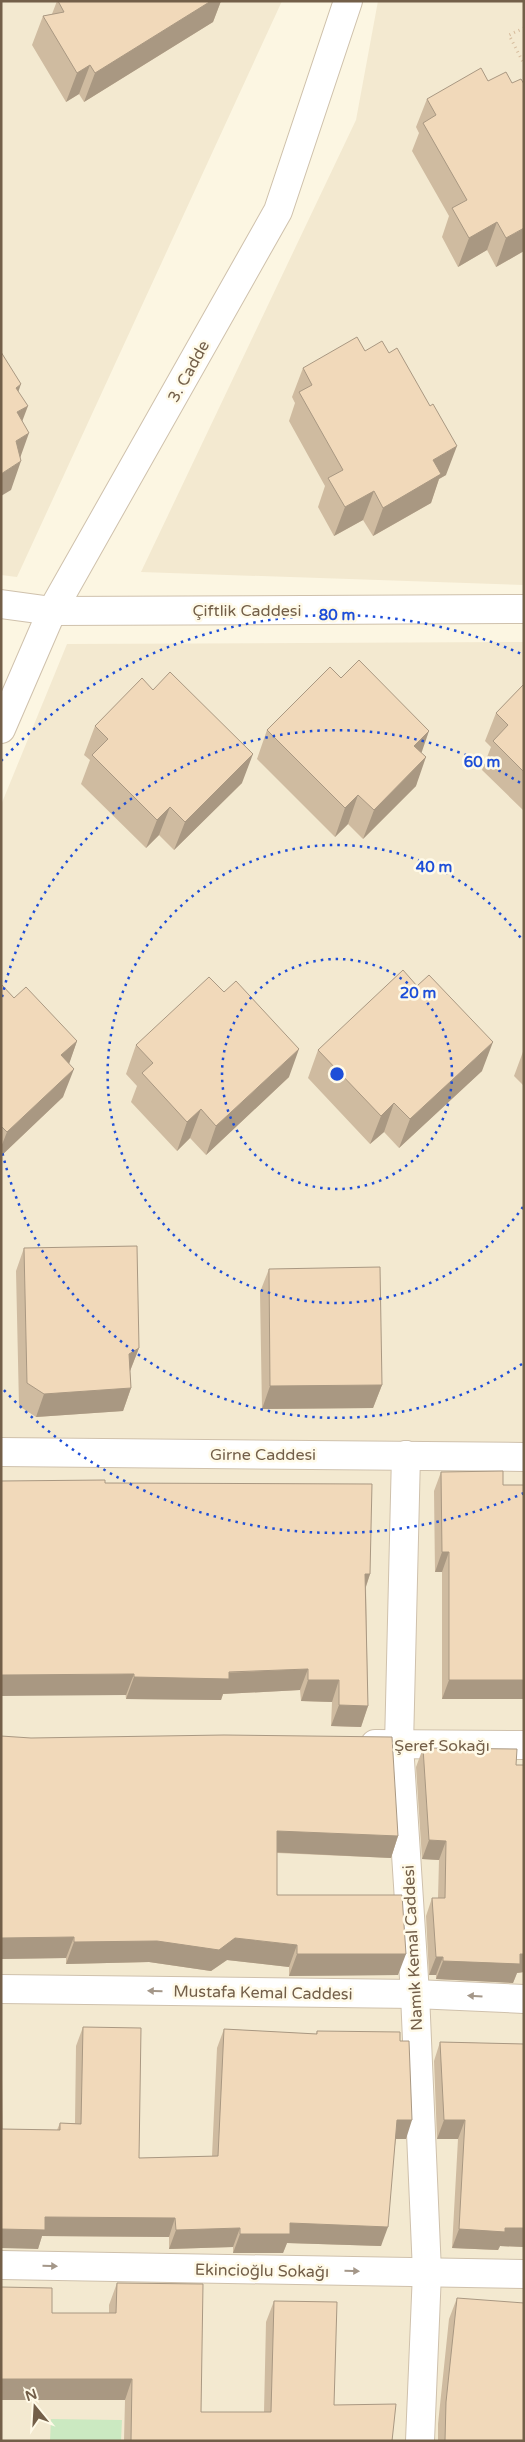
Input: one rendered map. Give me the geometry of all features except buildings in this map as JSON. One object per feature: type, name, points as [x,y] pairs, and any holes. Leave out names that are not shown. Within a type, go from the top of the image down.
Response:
[{"type":"street","name":"3. Cadde","points":[[1,729],[52,611],[278,211],[348,1]]},
{"type":"street","name":"Çiftlik Caddesi","points":[[1,604],[52,611],[524,609]]},
{"type":"street","name":"Girne Caddesi","points":[[1,1452],[524,1456]]},
{"type":"street","name":"Namık Kemal Caddesi","points":[[406,1455],[399,1745],[416,1994],[427,2272],[420,2441]]},
{"type":"street","name":"Şeref Sokağı","points":[[349,1744],[524,1745]]},
{"type":"street","name":"Mustafa Kemal Caddesi","points":[[1,1989],[416,1994],[524,1999]]},
{"type":"street","name":"Ekincioğlu Sokağı","points":[[1,2265],[524,2274]]},
{"type":"path","points":[[524,28],[509,35],[524,64]]},
{"type":"shaded area","points":[[1,1],[282,1],[17,577],[1,575]]},
{"type":"shaded area","points":[[378,1],[524,1],[524,585],[141,572],[356,120]]},
{"type":"shaded area","points":[[524,642],[524,2441],[1,2441],[1,805],[67,644]]},
{"type":"green space","points":[[51,2419],[122,2420],[121,2441],[50,2441]]}]
